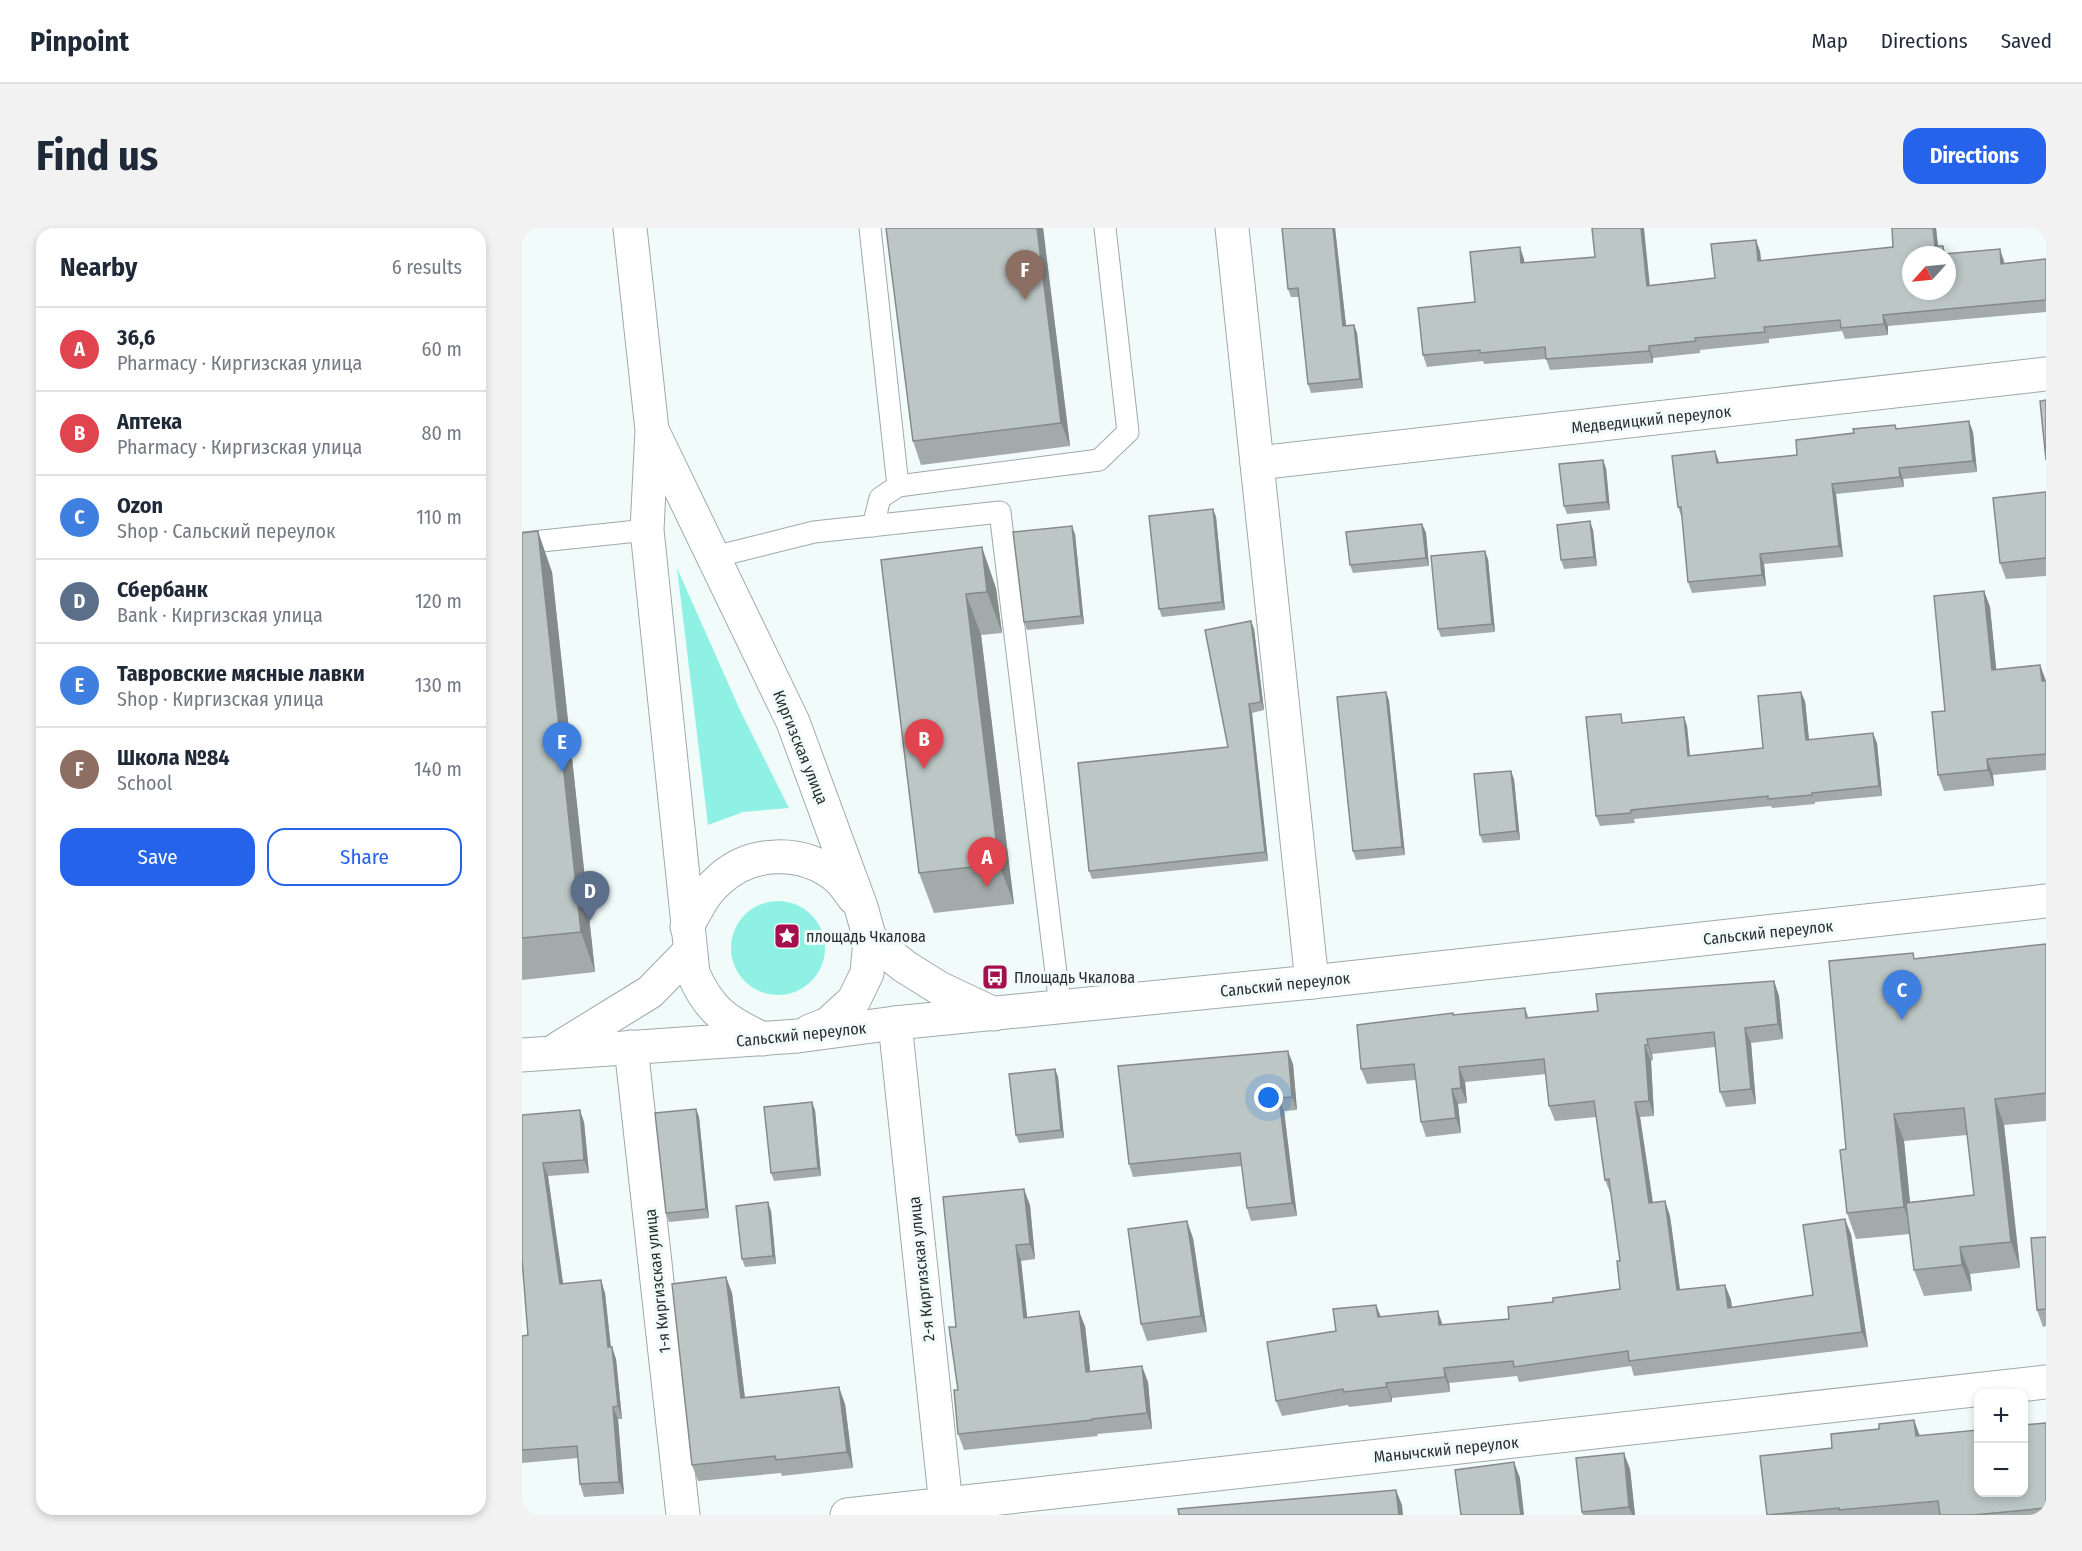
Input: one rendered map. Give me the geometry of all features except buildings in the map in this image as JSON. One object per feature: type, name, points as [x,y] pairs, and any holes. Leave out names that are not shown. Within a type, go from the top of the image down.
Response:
[{"type":"street","name":"Киргизская улица","points":[[630,228],[652,430],[647,530],[688,939]]},
{"type":"street","points":[[1232,228],[1312,982]]},
{"type":"street","name":"Медведицкий переулок","points":[[1257,463],[2046,374]]},
{"type":"street","name":"Киргизская улица","points":[[652,430],[794,722],[861,907],[870,939]]},
{"type":"street","points":[[537,1053],[603,1022],[650,992],[688,939],[702,899],[718,880],[742,864],[762,858],[786,856],[810,862],[837,877],[861,907]]},
{"type":"street","name":"Сальский переулок","points":[[537,1053],[798,1036],[895,1023],[1312,982],[2046,901]]},
{"type":"street","points":[[688,939],[693,974],[700,992],[726,1021],[763,1039]]},
{"type":"street","points":[[870,939],[904,966],[939,988],[994,1014]]},
{"type":"street","points":[[798,1036],[828,1024],[854,1000],[867,973],[870,939]]},
{"type":"street","name":"2-я Киргизская улица","points":[[895,1023],[947,1510]]},
{"type":"street","name":"1-я Киргизская улица","points":[[631,1047],[683,1515]]},
{"type":"street","name":"Манычский переулок","points":[[847,1515],[947,1510],[2046,1382]]},
{"type":"lane","points":[[870,228],[898,486]]},
{"type":"lane","points":[[873,526],[880,498],[898,486],[1099,460],[1128,432],[1105,228]]},
{"type":"lane","points":[[714,557],[814,532],[1000,512],[1060,1006]]},
{"type":"lane","points":[[522,543],[647,530]]},
{"type":"shaded area","points":[[677,568],[740,710],[789,808],[743,812],[708,825]]},
{"type":"shaded area","points":[[778,901],[796,904],[811,915],[822,930],[825,948],[822,966],[811,981],[796,992],[778,995],[760,992],[745,981],[734,966],[731,948],[734,930],[745,915],[760,904]]},
{"type":"place","name":"Школа №84","points":[[1025,300]]},
{"type":"place","name":"Аптека","points":[[924,769]]},
{"type":"place","name":"Тавровские мясные лавки","points":[[562,772]]},
{"type":"place","name":"36,6","points":[[987,887]]},
{"type":"place","name":"Сбербанк","points":[[590,921]]},
{"type":"place","name":"площадь Чкалова","points":[[787,936]]},
{"type":"place","name":"Площадь Чкалова","points":[[995,977]]},
{"type":"place","name":"Ozon","points":[[1902,1020]]}]
